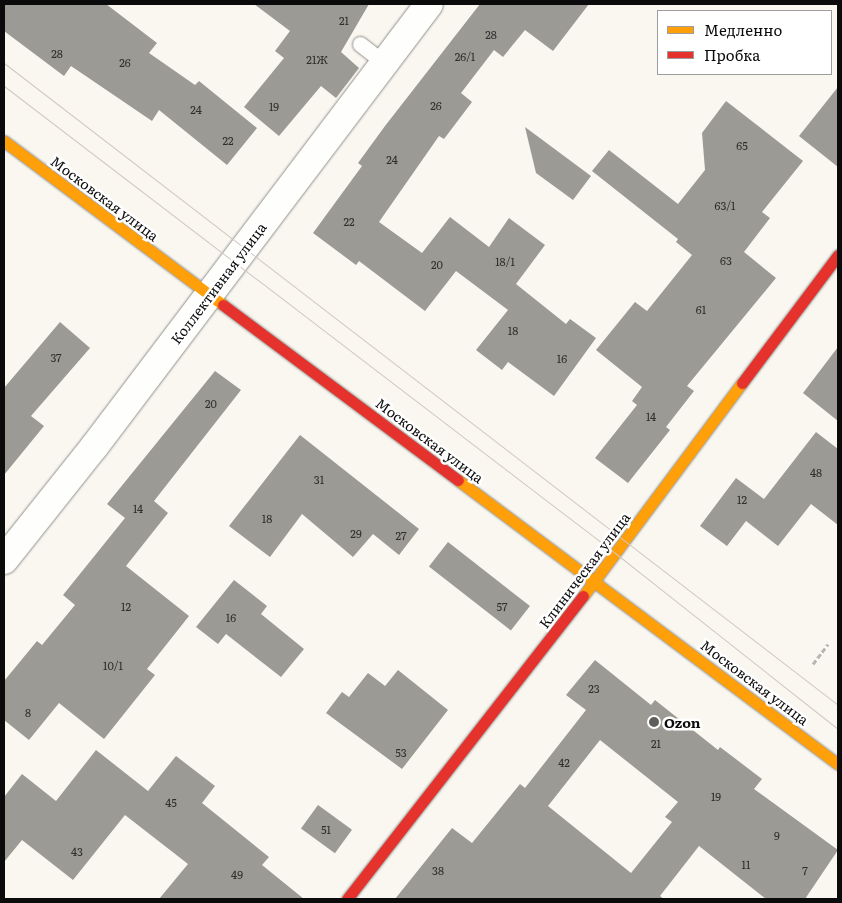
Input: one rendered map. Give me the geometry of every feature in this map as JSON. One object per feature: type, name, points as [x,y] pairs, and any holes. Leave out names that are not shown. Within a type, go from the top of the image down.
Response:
[{"type":"street","name":"Коллективная улица","points":[[4,560],[210,294],[429,4]]},
{"type":"street","name":"Московская улица","points":[[4,141],[838,764]]},
{"type":"street","name":"Клиническая улица","points":[[347,899],[594,582],[838,255]]},
{"type":"lane","points":[[360,44],[384,63]]},
{"type":"path","points":[[814,664],[828,644]]},
{"type":"building","points":[[4,4],[106,4],[157,43],[149,53],[195,85],[199,81],[257,128],[227,165],[159,110],[152,121],[71,66],[64,76],[4,31]]},
{"type":"building","points":[[254,4],[369,4],[341,52],[359,68],[336,98],[321,86],[279,136],[244,107],[284,58],[275,51],[290,31]]},
{"type":"building","points":[[480,4],[589,4],[553,51],[525,30],[503,57],[494,50],[461,93],[472,102],[444,139],[439,136],[379,222],[422,253],[450,217],[489,247],[509,218],[545,245],[516,284],[566,324],[570,319],[596,338],[554,396],[508,362],[502,370],[476,350],[508,310],[456,271],[425,311],[359,261],[356,265],[313,233],[362,166],[358,163]]},
{"type":"building","points":[[838,87],[838,167],[799,136]]},
{"type":"building","points":[[726,101],[803,161],[762,212],[770,218],[744,252],[776,278],[687,386],[694,391],[666,427],[670,430],[628,483],[595,458],[637,405],[632,401],[642,387],[596,350],[635,302],[647,311],[692,255],[676,242],[678,239],[592,171],[609,150],[678,204],[705,170],[702,133]]},
{"type":"building","points":[[525,127],[591,176],[573,200],[536,173]]},
{"type":"building","points":[[60,322],[90,348],[31,416],[44,426],[4,475],[4,388]]},
{"type":"building","points":[[838,347],[838,421],[803,393]]},
{"type":"building","points":[[215,371],[241,390],[154,501],[168,513],[126,566],[189,616],[147,669],[155,675],[104,739],[59,703],[29,740],[4,720],[4,681],[37,641],[42,645],[75,605],[63,595],[125,518],[107,504]]},
{"type":"building","points":[[816,432],[838,449],[838,525],[811,504],[778,546],[746,521],[727,546],[700,526],[736,478],[764,499]]},
{"type":"building","points":[[300,435],[419,529],[399,555],[373,534],[353,557],[302,514],[270,557],[229,526]]},
{"type":"building","points":[[448,542],[530,606],[511,630],[429,566]]},
{"type":"building","points":[[234,580],[267,606],[261,614],[304,649],[281,677],[226,634],[218,644],[196,627]]},
{"type":"building","points":[[595,660],[651,705],[655,700],[718,750],[720,747],[762,779],[754,789],[838,850],[805,899],[766,899],[699,846],[660,896],[664,899],[395,899],[452,828],[472,843],[520,784],[525,788],[586,710],[566,695]],"holes":[[[600,740],[678,802],[665,817],[672,822],[631,873],[548,806]]]},
{"type":"building","points":[[398,670],[448,710],[402,769],[326,713],[342,692],[349,697],[368,673],[385,686]]},
{"type":"building","points":[[96,750],[148,791],[176,756],[215,786],[202,803],[269,857],[262,865],[304,899],[159,899],[188,864],[125,815],[73,880],[22,840],[4,862],[4,797],[22,774],[56,801]]},
{"type":"building","points":[[318,805],[352,830],[335,853],[301,828]]},
{"type":"tram line","points":[[4,63],[838,705]]},
{"type":"tram line","points":[[4,86],[615,553],[838,729]]},
{"type":"traffic: slow","points":[[4,141],[223,305]]},
{"type":"traffic: slow","points":[[583,596],[742,383]]},
{"type":"traffic: slow","points":[[458,480],[838,764]]},
{"type":"traffic: jam","points":[[742,383],[838,255]]},
{"type":"traffic: jam","points":[[223,305],[458,480]]},
{"type":"traffic: jam","points":[[347,899],[583,596]]},
{"type":"place","name":"Ozon","points":[[654,722]]}]
